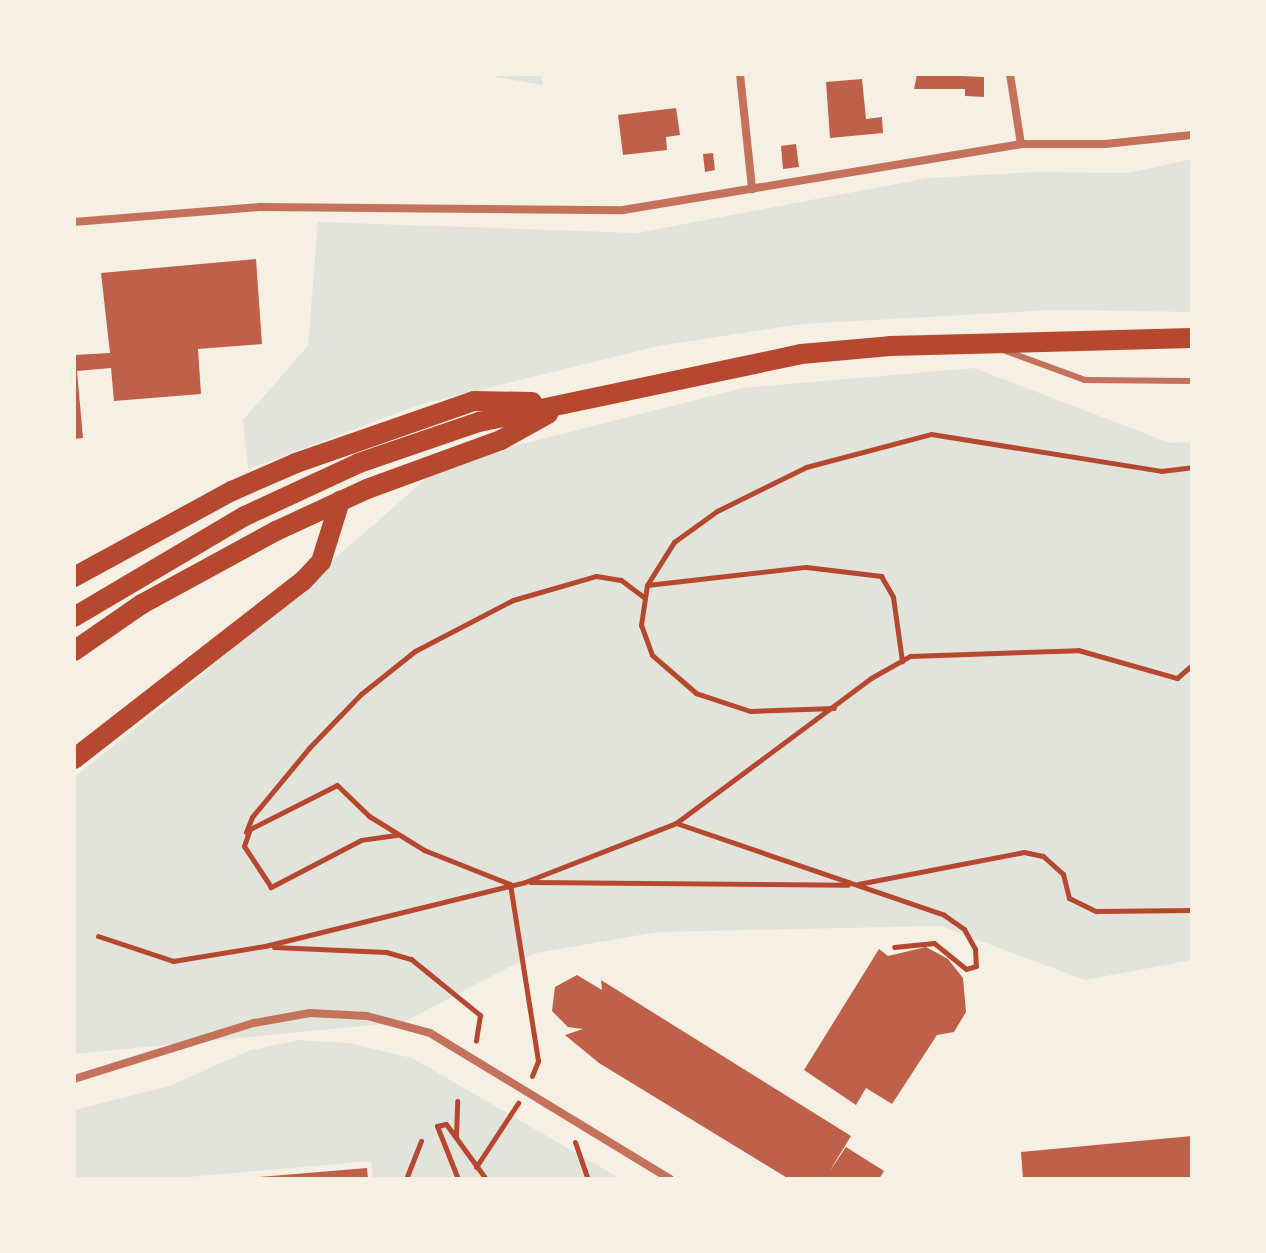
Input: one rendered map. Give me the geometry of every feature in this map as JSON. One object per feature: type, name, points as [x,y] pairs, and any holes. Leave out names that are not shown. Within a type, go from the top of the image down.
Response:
[{"type":"main road","points":[[74,617],[245,516],[359,463],[479,422],[801,354],[985,342],[1192,338]]},
{"type":"main road","points":[[74,577],[232,491],[296,463],[474,401],[568,403]]},
{"type":"main road","points":[[74,651],[208,567],[340,501],[501,440],[568,403]]},
{"type":"main road","points":[[74,759],[303,581],[321,562],[340,501]]},
{"type":"street","points":[[740,74],[752,189]]},
{"type":"street","points":[[1010,74],[1021,144]]},
{"type":"street","points":[[74,222],[260,207],[623,210],[1021,144],[1105,144],[1192,135]]},
{"type":"street","points":[[74,1079],[254,1023],[310,1013],[367,1016],[430,1033],[670,1179]]},
{"type":"lane","points":[[985,342],[1085,380],[1192,381]]},
{"type":"path","points":[[834,708],[750,711],[696,693],[652,655],[641,625],[647,585],[674,542],[717,511],[806,467],[931,434],[1161,471],[1192,467]]},
{"type":"path","points":[[647,585],[806,567],[881,576],[893,597],[902,661]]},
{"type":"path","points":[[396,835],[361,840],[271,887],[244,846],[244,836],[252,817],[309,748],[361,694],[415,651],[513,600],[596,576],[621,580],[645,598]]},
{"type":"path","points":[[525,882],[676,823],[910,656],[1078,650],[1177,678],[1192,665]]},
{"type":"path","points":[[244,836],[326,786],[337,785],[396,835],[510,884]]},
{"type":"path","points":[[676,823],[944,915],[964,929],[975,949],[976,966],[966,969],[934,943],[894,947]]},
{"type":"path","points":[[98,936],[173,961],[265,946],[525,882],[853,885],[1024,852],[1043,856],[1063,874],[1069,898],[1096,911],[1192,910]]},
{"type":"path","points":[[476,1167],[525,1092],[538,1061],[510,884]]},
{"type":"path","points":[[265,946],[386,952],[411,959],[480,1015],[473,1060]]},
{"type":"path","points":[[456,1136],[457,1101]]},
{"type":"path","points":[[564,1116],[588,1179]]},
{"type":"path","points":[[458,1179],[437,1126],[446,1124],[486,1179]]},
{"type":"path","points":[[406,1179],[421,1141]]},
{"type":"shaded area","points":[[480,74],[541,74],[543,85]]},
{"type":"shaded area","points":[[1192,159],[1192,312],[1054,310],[802,324],[658,346],[419,405],[248,469],[243,420],[308,346],[318,222],[637,233],[928,178],[1035,172],[1129,173]]},
{"type":"shaded area","points":[[974,368],[1170,443],[1192,442],[1192,960],[1085,980],[941,926],[658,932],[536,953],[404,1022],[74,1054],[74,777],[201,676],[443,464],[743,388]]},
{"type":"shaded area","points":[[298,1040],[348,1043],[412,1058],[621,1179],[373,1179],[371,1161],[165,1179],[74,1179],[74,1110],[169,1086],[248,1051]]},
{"type":"building","points":[[917,74],[984,77],[984,97],[965,96],[965,89],[914,89]]},
{"type":"building","points":[[862,79],[866,119],[882,117],[883,133],[830,138],[826,82]]},
{"type":"building","points":[[676,108],[680,135],[666,137],[667,150],[623,155],[618,115]]},
{"type":"building","points":[[796,144],[799,167],[783,169],[781,146]]},
{"type":"building","points":[[713,153],[715,170],[705,172],[703,154]]},
{"type":"building","points":[[256,259],[262,344],[198,349],[201,394],[114,401],[111,368],[77,371],[83,438],[74,439],[74,355],[110,353],[101,273]]},
{"type":"building","points":[[926,947],[948,959],[963,978],[966,1012],[954,1032],[937,1035],[892,1104],[866,1088],[856,1105],[804,1070],[879,949],[888,956]]},
{"type":"building","points":[[577,975],[602,990],[601,980],[851,1136],[829,1172],[846,1147],[884,1171],[879,1179],[789,1179],[599,1063],[565,1035],[583,1029],[568,1027],[552,1011],[555,987]]},
{"type":"building","points":[[1192,1136],[1192,1179],[1023,1179],[1021,1152]]},
{"type":"building","points":[[367,1168],[368,1179],[259,1179],[259,1177]]}]
